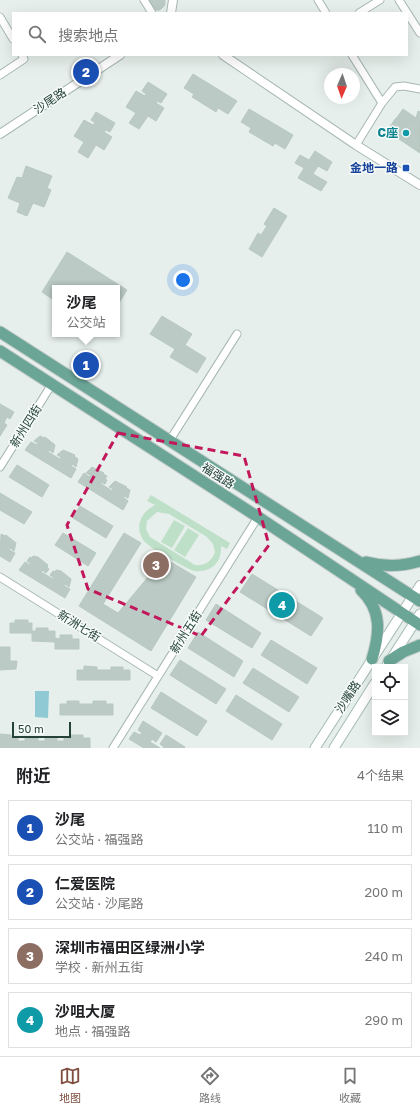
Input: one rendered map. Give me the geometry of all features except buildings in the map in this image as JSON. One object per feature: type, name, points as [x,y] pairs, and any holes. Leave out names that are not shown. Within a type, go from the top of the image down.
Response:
[{"type":"main road","name":"福强路","points":[[0,332],[416,598]]},
{"type":"main road","name":"福强路","points":[[0,351],[258,517],[402,612],[418,620]]},
{"type":"main road","points":[[352,557],[380,566],[402,566],[420,561]]},
{"type":"main road","points":[[345,574],[364,592],[375,609],[378,620],[378,637],[372,659]]},
{"type":"main road","name":"沙嘴路","points":[[315,748],[402,612],[416,598]]},
{"type":"main road","points":[[387,664],[418,620]]},
{"type":"main road","points":[[387,664],[402,652],[420,645]]},
{"type":"main road","name":"沙嘴路","points":[[334,748],[372,689]]},
{"type":"street","points":[[144,0],[151,12]]},
{"type":"street","points":[[171,12],[173,0]]},
{"type":"street","points":[[318,0],[325,12]]},
{"type":"street","points":[[361,12],[380,0]]},
{"type":"street","points":[[399,0],[407,12]]},
{"type":"street","points":[[408,14],[420,33]]},
{"type":"street","points":[[0,17],[12,37]]},
{"type":"street","name":"沙尾路","points":[[0,134],[118,56]]},
{"type":"street","points":[[224,56],[356,145],[420,185]]},
{"type":"street","points":[[353,56],[382,104]]},
{"type":"street","points":[[0,75],[23,57]]},
{"type":"street","points":[[356,145],[382,104],[395,87],[404,86],[420,90]]},
{"type":"street","points":[[170,440],[237,334]]},
{"type":"street","name":"新州四街","points":[[0,468],[52,384]]},
{"type":"street","name":"新州五街","points":[[113,748],[258,517]]},
{"type":"street","name":"新洲七街","points":[[0,577],[158,676]]},
{"type":"street","name":"沙嘴路","points":[[416,598],[420,585]]},
{"type":"highlighted area","points":[[118,433],[244,456],[269,545],[201,636],[88,589],[67,525]]},
{"type":"green space","points":[[151,495],[230,543],[227,549],[221,546],[220,557],[214,566],[206,570],[194,571],[175,562],[145,542],[141,537],[139,526],[140,521],[146,512],[155,505],[147,501]],"holes":[[[157,512],[169,514],[207,537],[213,544],[215,552],[210,560],[205,564],[195,565],[150,537],[146,529],[147,521]]]},
{"type":"green space","points":[[174,520],[185,526],[172,548],[161,542]]},
{"type":"green space","points":[[188,528],[199,535],[185,557],[174,550]]},
{"type":"water","points":[[35,691],[49,691],[48,718],[35,717]]},
{"type":"place","name":"仁爱医院","points":[[86,72]]},
{"type":"place","name":"C座","points":[[406,133]]},
{"type":"place","name":"金地一路","points":[[406,168]]},
{"type":"place","name":"沙尾","points":[[86,365]]},
{"type":"place","name":"深圳市福田区绿洲小学","points":[[156,565]]},
{"type":"place","name":"沙咀大厦","points":[[282,605]]}]
